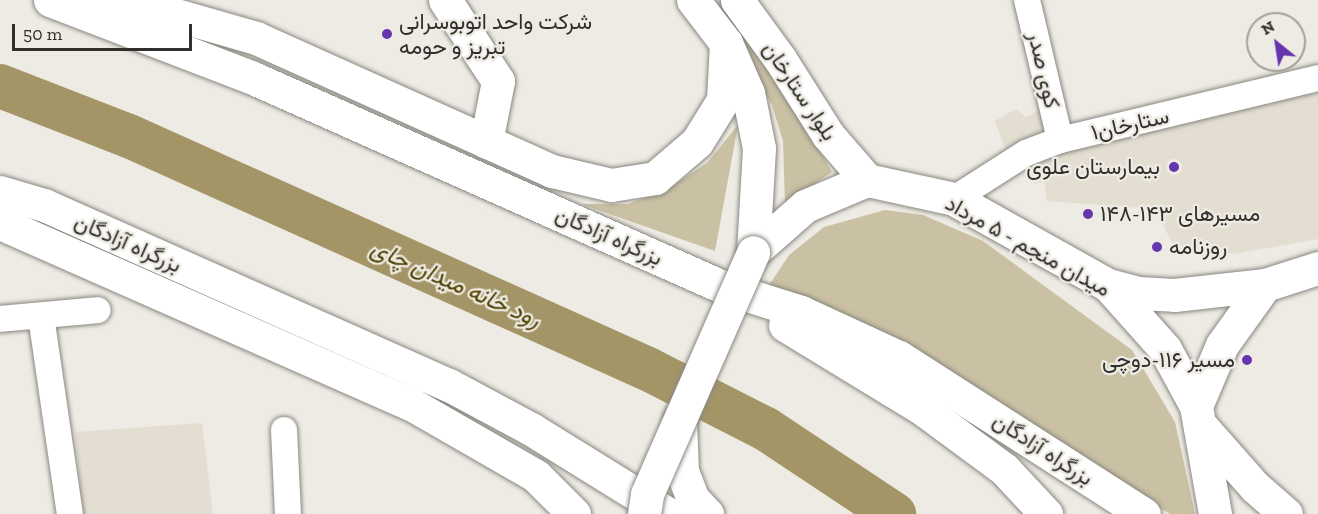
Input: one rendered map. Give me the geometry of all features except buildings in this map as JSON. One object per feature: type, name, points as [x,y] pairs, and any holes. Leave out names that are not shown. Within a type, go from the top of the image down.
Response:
[{"type":"main road","name":"بزرگراه آزادگان","points":[[50,0],[252,78],[725,288],[801,312],[899,357],[1144,514]]},
{"type":"main road","points":[[95,0],[147,3],[256,38],[552,171],[611,185],[655,178],[697,142],[723,99],[726,43]]},
{"type":"main road","points":[[445,0],[498,81],[486,142]]},
{"type":"main road","name":"بلوار ستارخان","points":[[693,0],[726,43],[748,93],[759,148],[753,252]]},
{"type":"main road","name":"بلوار ستارخان","points":[[737,0],[828,135],[867,180]]},
{"type":"main road","points":[[644,514],[647,494],[753,252],[805,206],[867,180]]},
{"type":"main road","name":"میدان منجم - ۵ مرداد","points":[[867,180],[954,199],[1108,285],[1165,349],[1199,416],[1215,514]]},
{"type":"main road","name":"بزرگراه آزادگان","points":[[0,192],[44,205],[449,385],[689,509]]},
{"type":"main road","points":[[0,223],[411,404],[536,476],[574,514]]},
{"type":"main road","points":[[1108,285],[1138,293],[1174,295],[1265,285],[1318,268]]},
{"type":"main road","points":[[1265,285],[1222,345],[1199,416],[1254,487],[1286,514]]},
{"type":"main road","points":[[725,288],[924,410],[1004,469],[1042,508]]},
{"type":"main road","points":[[680,420],[682,471],[689,509]]},
{"type":"street","name":"کوی صدر","points":[[1027,0],[1060,140]]},
{"type":"street","name":"ستارخان۱","points":[[954,199],[1026,153],[1060,140],[1318,78]]},
{"type":"street","points":[[0,320],[98,310]]},
{"type":"street","points":[[41,315],[70,514]]},
{"type":"street","points":[[284,430],[288,514]]},
{"type":"shaded area","points":[[729,11],[791,102],[832,172],[785,204],[783,141],[772,105],[722,17]]},
{"type":"shaded area","name":"بیمارستان علوی","points":[[1318,88],[1318,239],[1233,254],[1173,245],[1155,209],[1047,201],[1044,181],[1034,184],[1026,153]]},
{"type":"shaded area","points":[[1016,109],[1026,117],[1041,109],[1049,138],[1008,156],[995,121]]},
{"type":"shaded area","points":[[738,125],[715,251],[581,204],[628,204],[666,190],[707,163]]},
{"type":"shaded area","points":[[885,210],[923,215],[983,241],[1132,350],[1175,422],[1195,514],[1170,514],[1013,419],[768,287],[789,255],[824,227]]},
{"type":"shaded area","points":[[202,423],[213,514],[83,514],[75,432]]},
{"type":"waterway","name":"رود خانه میدان چای","points":[[0,86],[129,136],[648,369],[766,429],[894,514]]},
{"type":"place","name":"شرکت واحد اتوبوسرانی تبریز و حومه","points":[[387,34]]},
{"type":"place","name":"بیمارستان علوی","points":[[1174,167]]},
{"type":"place","name":"مسیرهای ۱۴۳-۱۴۸","points":[[1088,214]]},
{"type":"place","name":"روزنامه","points":[[1157,247]]},
{"type":"place","name":"مسیر ۱۱۶-دوچی","points":[[1247,360]]}]
